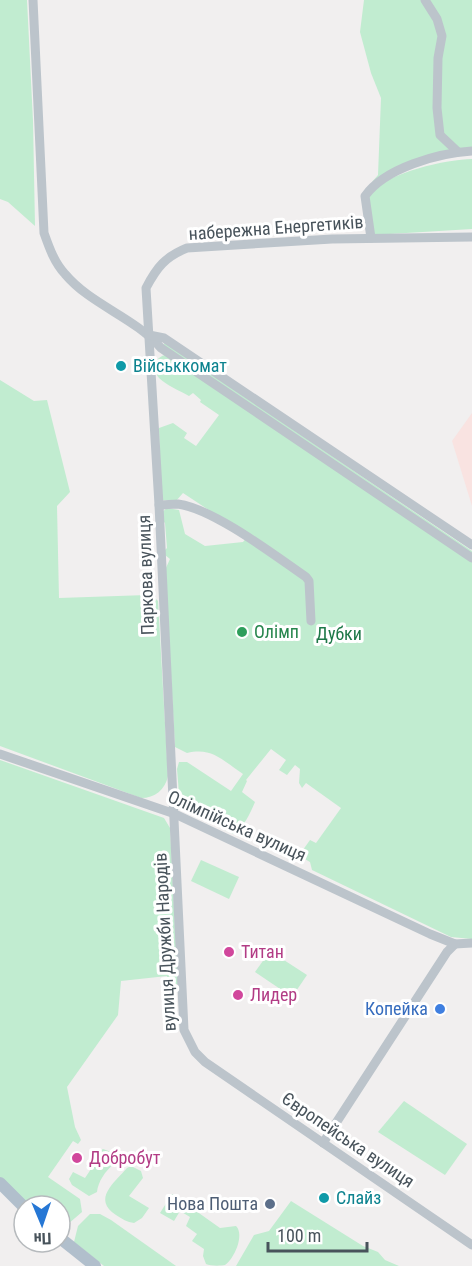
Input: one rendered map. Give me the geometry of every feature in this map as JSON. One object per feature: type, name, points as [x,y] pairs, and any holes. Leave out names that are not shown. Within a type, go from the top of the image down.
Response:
[{"type":"main road","points":[[0,1183],[12,1195]]},
{"type":"main road","points":[[72,1248],[95,1266]]},
{"type":"street","points":[[33,0],[44,232],[52,256],[64,273],[82,292],[149,334],[164,338],[472,545]]},
{"type":"street","points":[[425,0],[437,19],[442,36],[438,58],[437,108],[440,135],[458,152]]},
{"type":"street","points":[[371,238],[365,196],[369,190],[392,174],[413,164],[458,152],[472,151]]},
{"type":"street","name":"набережна Енергетиків","points":[[149,334],[146,288],[155,271],[171,255],[187,248],[371,238],[472,237]]},
{"type":"street","points":[[149,334],[160,348],[472,558]]},
{"type":"street","name":"Паркова вулиця","points":[[149,334],[175,814]]},
{"type":"street","points":[[159,505],[178,504],[206,513],[306,577],[309,581],[311,621]]},
{"type":"street","name":"Олімпійська вулиця","points":[[0,754],[175,814],[455,944]]},
{"type":"street","name":"вулиця Дружби Народів","points":[[175,814],[184,1030],[195,1052],[206,1062]]},
{"type":"street","points":[[323,1143],[447,952],[455,944],[472,943]]},
{"type":"street","name":"Європейська вулиця","points":[[206,1062],[472,1245]]},
{"type":"shaded area","points":[[472,413],[472,506],[452,441]]},
{"type":"green space","points":[[0,0],[27,0],[35,226],[8,202],[0,199]]},
{"type":"green space","points":[[364,0],[472,0],[472,151],[453,153],[372,182],[378,175],[381,98],[371,73],[360,32]]},
{"type":"green space","points":[[472,159],[472,229],[373,235],[368,203],[371,193],[379,186],[418,168]]},
{"type":"green space","points":[[165,343],[472,551],[472,554],[163,345]]},
{"type":"green space","name":"Дубки","points":[[165,355],[472,562],[472,939],[451,937],[312,870],[310,862],[300,854],[310,840],[316,843],[341,808],[306,783],[302,788],[299,783],[300,769],[295,765],[287,775],[279,770],[286,760],[271,749],[246,780],[242,792],[255,802],[249,816],[233,834],[180,806],[177,769],[179,762],[187,762],[231,791],[243,774],[210,753],[187,753],[175,747],[165,570],[170,559],[164,551],[167,548],[165,523],[161,519],[161,513],[167,508],[179,510],[185,534],[205,546],[243,542],[248,536],[183,493],[176,501],[161,500],[159,428],[173,423],[187,433],[184,438],[196,446],[219,415],[200,402],[201,400],[193,393],[189,396],[159,378],[154,368],[155,364],[161,356]]},
{"type":"green space","points":[[0,380],[34,401],[47,400],[70,492],[57,506],[59,598],[147,595],[147,570],[152,574],[153,596],[158,601],[168,776],[162,789],[151,797],[141,798],[0,746]]},
{"type":"green space","points":[[0,760],[164,818],[170,828],[178,984],[168,985],[167,976],[121,981],[118,1015],[67,1087],[75,1127],[81,1140],[78,1144],[73,1141],[48,1177],[80,1199],[82,1212],[72,1221],[72,1194],[17,1194],[0,1178]]},
{"type":"green space","points":[[201,860],[239,877],[229,899],[191,881]]},
{"type":"green space","points":[[270,951],[307,975],[292,997],[255,972]]},
{"type":"green space","points":[[404,1101],[467,1144],[445,1175],[378,1132]]},
{"type":"green space","points":[[103,1149],[114,1153],[120,1159],[119,1167],[114,1164],[100,1181],[97,1192],[89,1196],[72,1185],[69,1179],[73,1172],[85,1178],[91,1169],[86,1166],[95,1154]]},
{"type":"green space","points":[[131,1166],[141,1171],[143,1178],[129,1196],[149,1208],[142,1218],[134,1223],[116,1215],[106,1203],[111,1185]]},
{"type":"green space","points":[[172,1194],[220,1228],[236,1226],[239,1241],[232,1258],[225,1265],[206,1264],[203,1256],[204,1249],[192,1241],[197,1234],[186,1226],[190,1217],[180,1211],[174,1221],[160,1213]]},
{"type":"green space","points":[[291,1201],[363,1246],[378,1252],[385,1260],[399,1266],[236,1266],[254,1235],[269,1231]]},
{"type":"green space","points":[[90,1214],[100,1214],[111,1220],[176,1266],[104,1266],[74,1242],[78,1226]]},
{"type":"place","name":"Військкомат","points":[[121,366]]},
{"type":"place","name":"Олімп","points":[[242,632]]},
{"type":"place","name":"Титан","points":[[229,952]]},
{"type":"place","name":"Лидер","points":[[238,995]]},
{"type":"place","name":"Копейка","points":[[440,1009]]},
{"type":"place","name":"Добробут","points":[[77,1158]]},
{"type":"place","name":"Слайз","points":[[324,1198]]},
{"type":"place","name":"Нова Пошта","points":[[270,1204]]}]
